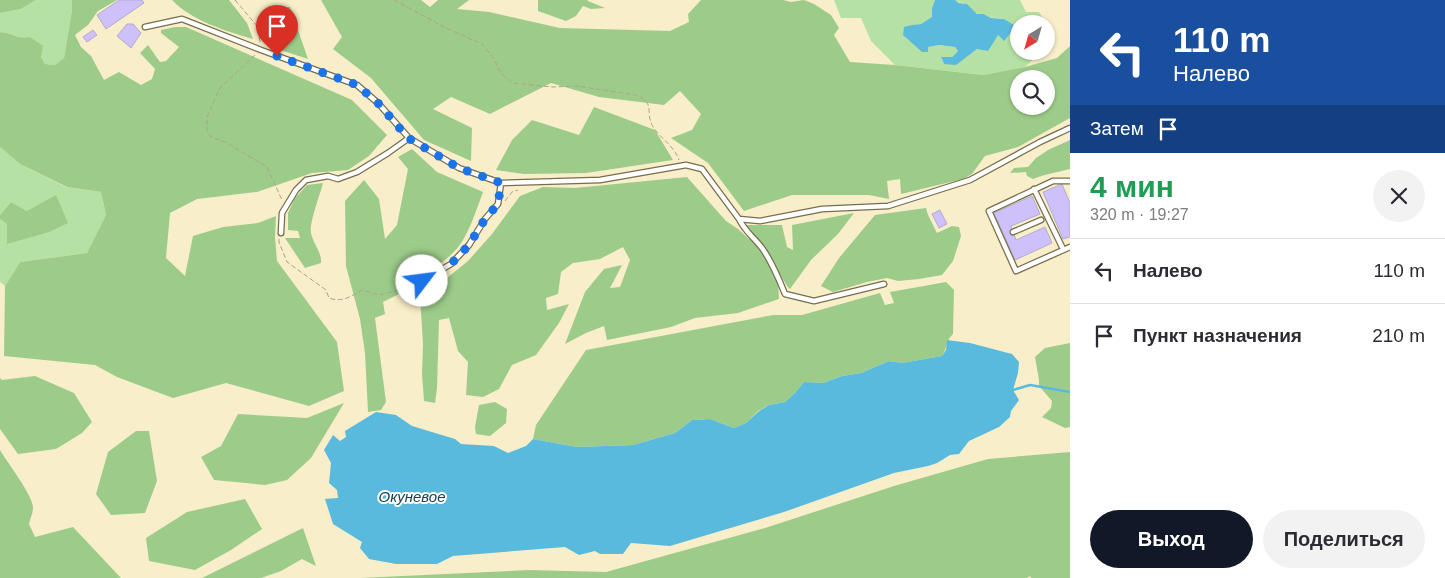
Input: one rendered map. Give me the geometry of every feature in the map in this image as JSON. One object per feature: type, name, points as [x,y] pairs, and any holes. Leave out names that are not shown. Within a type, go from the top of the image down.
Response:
[{"type":"lane","points":[[145,27],[182,19],[357,85],[378,103],[408,138],[459,168],[501,183],[600,180],[686,165],[702,169],[740,219],[745,231],[762,248],[786,294],[814,301],[884,284]]},
{"type":"lane","points":[[740,219],[760,221],[822,209],[888,206],[970,180],[1070,128]]},
{"type":"lane","points":[[282,233],[282,213],[296,190],[306,180],[328,176],[338,179],[357,172],[408,138]]},
{"type":"lane","points":[[1070,181],[1053,181],[989,211],[1003,238],[1016,271],[1070,247]]},
{"type":"lane","points":[[422,281],[451,264],[469,245],[485,219],[498,204],[501,183]]},
{"type":"lane","points":[[1034,189],[1063,249]]},
{"type":"lane","points":[[1013,232],[1040,220]]},
{"type":"green space","points":[[0,0],[36,0],[21,9],[0,13]]},
{"type":"green space","points":[[36,0],[72,0],[64,58],[55,65],[45,64],[30,37],[0,32],[0,13],[21,9]]},
{"type":"green space","points":[[72,0],[117,0],[98,11],[88,25],[75,35],[81,47],[91,56],[104,80],[119,72],[141,85],[152,79],[155,69],[140,53],[148,45],[160,62],[166,61],[179,47],[161,33],[161,30],[186,27],[352,100],[387,135],[369,156],[348,170],[312,173],[257,192],[197,199],[170,213],[166,258],[185,276],[193,236],[223,227],[258,223],[276,216],[277,261],[337,342],[344,391],[309,406],[226,383],[173,398],[117,377],[95,365],[4,356],[5,286],[20,262],[87,253],[106,215],[101,192],[67,187],[20,164],[0,147],[0,32],[30,37],[43,46],[41,57],[45,64],[55,65],[64,58]]},
{"type":"green space","points":[[172,0],[229,0],[247,23],[253,39],[221,29],[199,19],[189,14]]},
{"type":"green space","points":[[321,0],[421,0],[430,7],[438,0],[469,0],[457,9],[489,12],[560,28],[670,31],[689,22],[688,14],[701,0],[783,0],[791,2],[804,0],[831,15],[839,28],[834,35],[850,62],[983,75],[1055,60],[1070,46],[1070,118],[1018,147],[985,156],[972,174],[963,179],[901,194],[900,179],[887,181],[889,199],[869,195],[792,195],[744,211],[708,163],[671,138],[692,130],[701,114],[680,91],[664,105],[599,97],[551,83],[490,114],[451,97],[433,109],[472,128],[471,161],[424,140],[371,78],[333,49],[342,37]]},
{"type":"green space","points":[[538,0],[587,0],[605,8],[591,9],[583,6],[576,16],[566,21],[538,11]]},
{"type":"green space","points":[[834,0],[935,0],[932,8],[933,17],[921,24],[912,25],[927,47],[939,45],[955,47],[958,51],[952,57],[941,58],[944,64],[977,49],[998,35],[1003,40],[1004,19],[979,14],[966,4],[955,0],[1020,0],[1026,12],[1039,12],[1041,15],[1010,15],[1010,60],[1032,60],[1025,67],[983,75],[895,65],[871,41],[861,18],[841,18]]},
{"type":"green space","points":[[290,7],[308,59],[271,47],[271,8]]},
{"type":"green space","points":[[594,107],[655,130],[673,160],[586,173],[524,174],[496,170],[512,140],[532,120],[579,135]]},
{"type":"green space","points":[[1070,140],[1070,169],[1033,179],[1027,176],[1026,172],[1010,173],[1014,168],[1028,167],[1036,158],[1048,150]]},
{"type":"green space","points":[[0,147],[20,164],[66,187],[101,192],[106,215],[87,253],[20,262],[5,286],[0,282],[0,219],[7,223],[8,244],[27,211],[11,202],[0,215]]},
{"type":"green space","points":[[412,149],[437,172],[483,192],[466,234],[453,253],[432,269],[400,283],[399,294],[383,302],[385,314],[375,318],[386,402],[381,410],[368,412],[365,353],[360,319],[346,266],[345,201],[364,180],[379,199],[385,239],[397,225],[408,169],[398,157]]},
{"type":"green space","points":[[687,177],[726,221],[760,249],[778,281],[779,299],[738,313],[695,318],[671,327],[607,340],[604,326],[565,344],[585,292],[604,269],[622,265],[610,288],[620,287],[630,260],[623,247],[600,259],[573,263],[561,272],[558,294],[546,298],[547,310],[569,304],[559,323],[536,355],[512,365],[499,389],[483,397],[466,395],[468,362],[458,351],[449,318],[439,320],[435,403],[424,401],[420,295],[442,282],[468,261],[492,234],[520,196],[543,187],[575,188]]},
{"type":"green space","points":[[323,183],[311,228],[312,237],[320,255],[321,263],[305,268],[285,238],[300,238],[298,231],[288,230],[288,213],[295,198],[307,185]]},
{"type":"green space","points":[[56,195],[68,223],[49,232],[7,244],[7,224],[0,219],[0,215],[11,202],[27,211]]},
{"type":"green space","points":[[926,208],[937,233],[952,226],[959,227],[961,236],[953,261],[942,275],[898,281],[887,278],[833,292],[821,286],[839,258],[875,215]]},
{"type":"green space","points":[[854,213],[838,234],[811,260],[790,289],[764,247],[746,225],[782,225],[787,247],[793,250],[792,225]]},
{"type":"green space","points":[[946,282],[954,290],[953,334],[942,356],[902,363],[889,361],[861,373],[842,376],[823,383],[804,382],[785,402],[769,405],[758,411],[746,423],[734,428],[710,419],[692,420],[675,433],[633,445],[577,447],[533,439],[536,425],[586,350],[773,315],[802,315],[880,293],[885,305],[894,303],[890,292]]},
{"type":"green space","points":[[1070,343],[1070,427],[1065,428],[1042,417],[1051,408],[1052,401],[1039,386],[1035,357],[1045,348]]},
{"type":"green space","points":[[35,376],[74,393],[92,422],[82,433],[56,449],[18,454],[0,429],[0,378],[2,380]]},
{"type":"green space","points":[[495,402],[507,409],[506,423],[490,436],[476,434],[475,427],[479,405]]},
{"type":"green space","points":[[344,403],[311,458],[287,480],[265,485],[214,480],[201,457],[221,446],[238,414],[307,418]]},
{"type":"green space","points":[[136,431],[149,431],[157,481],[145,513],[111,515],[96,494],[108,452]]},
{"type":"green space","points":[[0,450],[25,488],[32,503],[33,510],[29,524],[35,537],[73,527],[121,578],[0,578]]},
{"type":"green space","points":[[1070,452],[1070,578],[1031,578],[1030,576],[1027,578],[360,578],[529,570],[606,572],[765,528],[894,486],[988,459]]},
{"type":"green space","points":[[245,499],[262,529],[231,550],[195,570],[149,561],[146,538],[187,512]]},
{"type":"green space","points":[[303,528],[316,566],[302,559],[281,571],[261,578],[202,578]]},
{"type":"water","points":[[935,0],[955,0],[959,3],[967,4],[977,14],[1004,19],[1010,23],[1010,34],[1004,41],[998,35],[988,51],[977,49],[956,65],[944,64],[941,57],[952,57],[958,51],[955,47],[939,45],[928,47],[928,52],[922,52],[903,35],[904,27],[921,24],[932,17],[932,8]]},
{"type":"water","name":"Окуневое","points":[[947,340],[970,343],[1012,354],[1019,362],[1013,390],[1019,400],[1011,411],[1010,417],[999,427],[969,441],[959,454],[950,455],[937,463],[894,473],[784,512],[670,546],[631,543],[623,554],[600,554],[595,551],[579,555],[565,547],[453,556],[437,564],[396,564],[369,559],[360,548],[362,542],[333,524],[325,499],[338,498],[337,490],[329,483],[331,463],[324,450],[333,435],[340,441],[346,437],[345,431],[376,412],[396,415],[412,426],[455,439],[461,444],[494,446],[508,453],[526,446],[533,439],[577,447],[633,445],[675,433],[692,420],[710,419],[734,428],[746,423],[769,405],[785,402],[804,382],[823,383],[842,376],[861,373],[889,361],[902,363],[942,356],[946,350]]},
{"type":"building","points":[[119,0],[142,0],[144,3],[106,29],[97,15]]},
{"type":"building","points":[[127,24],[133,24],[141,33],[131,48],[117,36]]},
{"type":"building","points":[[93,30],[97,35],[87,42],[83,37]]},
{"type":"building","points":[[1062,184],[1070,203],[1070,237],[1063,239],[1043,192]]},
{"type":"building","points":[[1032,196],[1040,214],[1011,226],[1016,240],[1045,227],[1052,243],[1015,260],[994,213]]},
{"type":"building","points":[[940,210],[947,224],[939,228],[932,214]]},
{"type":"waterway","points":[[1013,390],[1030,385],[1070,392]]},
{"type":"route","points":[[277,56],[357,85],[378,103],[408,138],[459,168],[501,183],[498,204],[485,219],[469,245],[451,264],[422,281]]}]
